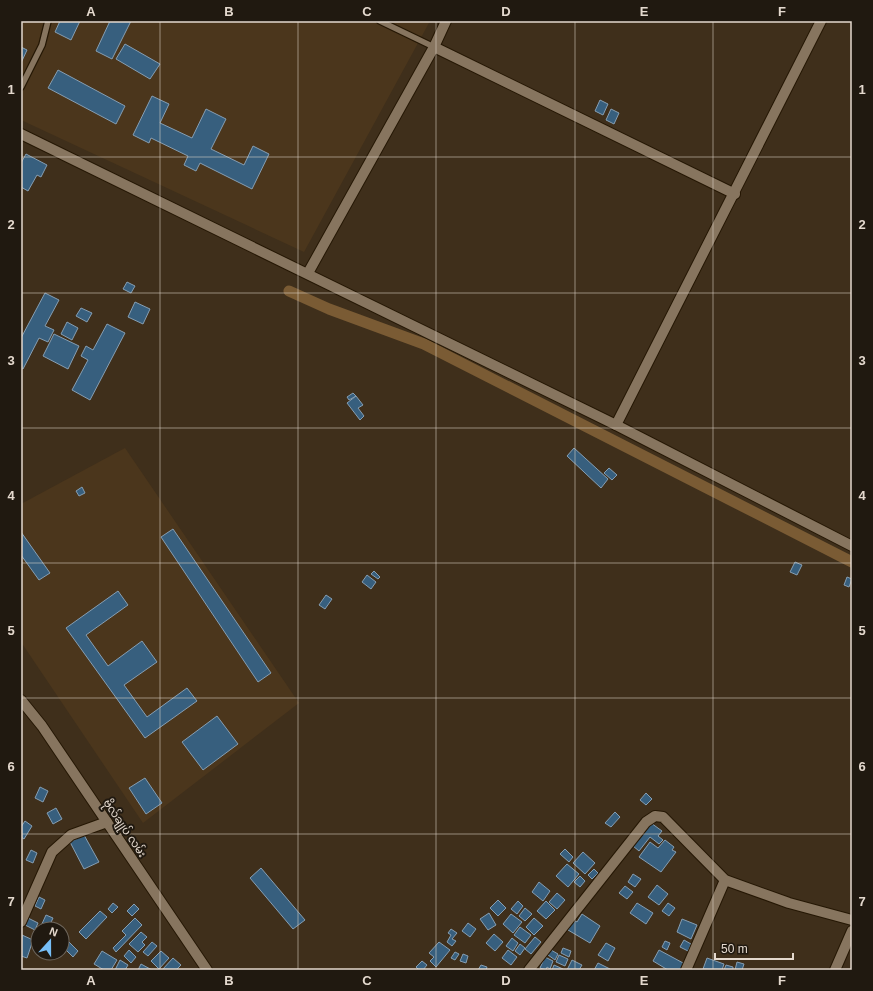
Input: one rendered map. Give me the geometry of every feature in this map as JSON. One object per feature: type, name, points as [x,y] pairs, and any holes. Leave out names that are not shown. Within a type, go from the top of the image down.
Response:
[{"type":"street","points":[[308,273],[434,47],[446,21]]},
{"type":"street","points":[[616,425],[735,194],[821,21]]},
{"type":"street","points":[[434,47],[735,194]]},
{"type":"street","points":[[21,134],[308,273],[616,425],[852,546]]},
{"type":"street","name":"ဗိုလ်ချုပ် လမ်း","points":[[21,700],[42,726],[207,970]]},
{"type":"street","points":[[529,970],[646,822],[655,816],[663,816],[725,880],[789,903],[852,920]]},
{"type":"street","points":[[21,922],[52,852],[71,835],[107,822]]},
{"type":"street","points":[[686,970],[725,880]]},
{"type":"street","points":[[835,970],[852,931]]},
{"type":"lane","points":[[21,87],[42,45],[48,21]]},
{"type":"lane","points":[[380,21],[434,47]]},
{"type":"shaded area","points":[[21,21],[430,21],[304,252],[21,120]]},
{"type":"shaded area","points":[[125,448],[299,703],[143,823],[21,642],[21,504]]},
{"type":"building","points":[[60,21],[80,21],[71,40],[55,32]]},
{"type":"building","points":[[110,21],[131,21],[112,59],[96,51]]},
{"type":"building","points":[[125,44],[160,64],[150,79],[116,59]]},
{"type":"building","points":[[21,47],[27,50],[21,63]]},
{"type":"building","points":[[58,70],[125,106],[116,124],[48,88]]},
{"type":"building","points":[[152,96],[169,104],[160,123],[192,138],[206,109],[226,119],[211,149],[244,165],[253,146],[269,154],[252,189],[200,163],[196,171],[184,165],[188,156],[151,138],[149,143],[133,135]]},
{"type":"building","points":[[600,100],[608,104],[603,115],[595,111]]},
{"type":"building","points":[[611,109],[619,113],[614,124],[606,120]]},
{"type":"building","points":[[26,154],[47,165],[41,177],[37,175],[28,191],[21,187],[21,163]]},
{"type":"building","points":[[127,282],[135,286],[131,293],[123,289]]},
{"type":"building","points":[[45,293],[59,300],[45,326],[54,330],[48,342],[39,338],[23,369],[21,368],[21,338]]},
{"type":"building","points":[[135,302],[150,309],[143,324],[128,317]]},
{"type":"building","points":[[81,308],[92,313],[87,322],[76,316]]},
{"type":"building","points":[[67,322],[78,328],[72,340],[61,334]]},
{"type":"building","points":[[107,324],[125,333],[90,400],[72,390],[88,360],[81,356],[86,346],[93,350]]},
{"type":"building","points":[[54,334],[79,346],[68,369],[43,356]]},
{"type":"building","points":[[353,393],[356,396],[349,400],[347,397]]},
{"type":"building","points":[[356,396],[363,405],[358,408],[364,416],[360,420],[347,403]]},
{"type":"building","points":[[574,448],[608,479],[601,488],[567,456]]},
{"type":"building","points":[[609,468],[617,475],[612,480],[604,473]]},
{"type":"building","points":[[82,487],[85,493],[79,496],[76,491]]},
{"type":"building","points":[[173,529],[271,673],[258,682],[161,537]]},
{"type":"building","points":[[21,532],[50,573],[39,580],[21,555]]},
{"type":"building","points":[[795,562],[802,565],[797,575],[790,572]]},
{"type":"building","points":[[374,571],[380,577],[378,579],[371,574]]},
{"type":"building","points":[[367,575],[376,582],[371,589],[362,582]]},
{"type":"building","points":[[847,577],[852,579],[849,587],[844,585]]},
{"type":"building","points":[[118,591],[128,605],[86,635],[108,666],[142,641],[157,662],[124,685],[147,717],[187,688],[197,701],[145,738],[66,628]]},
{"type":"building","points":[[326,595],[332,599],[325,609],[319,605]]},
{"type":"building","points":[[217,716],[238,744],[203,770],[182,742]]},
{"type":"building","points":[[145,778],[162,803],[146,814],[129,788]]},
{"type":"building","points":[[40,787],[48,791],[43,802],[35,798]]},
{"type":"building","points":[[646,793],[652,799],[646,805],[640,800]]},
{"type":"building","points":[[56,808],[62,819],[53,824],[47,813]]},
{"type":"building","points":[[615,812],[620,817],[611,827],[605,823]]},
{"type":"building","points":[[25,821],[32,826],[24,839],[21,837],[21,827]]},
{"type":"building","points":[[651,823],[662,831],[658,836],[663,840],[659,844],[650,837],[639,851],[633,846]]},
{"type":"building","points":[[84,835],[99,862],[84,869],[70,842]]},
{"type":"building","points":[[665,840],[674,847],[672,850],[676,852],[661,872],[639,857],[650,842],[658,848]]},
{"type":"building","points":[[565,849],[573,857],[569,862],[560,854]]},
{"type":"building","points":[[31,850],[37,853],[33,863],[26,860]]},
{"type":"building","points":[[583,852],[595,863],[585,874],[573,863]]},
{"type":"building","points":[[567,864],[579,874],[568,887],[556,876]]},
{"type":"building","points":[[261,868],[305,920],[293,929],[250,878]]},
{"type":"building","points":[[594,869],[598,873],[592,879],[588,875]]},
{"type":"building","points":[[633,874],[641,879],[635,887],[628,882]]},
{"type":"building","points":[[580,876],[585,881],[580,887],[574,882]]},
{"type":"building","points":[[539,882],[550,891],[543,901],[532,892]]},
{"type":"building","points":[[657,885],[668,894],[659,905],[648,897]]},
{"type":"building","points":[[625,886],[633,892],[627,899],[619,893]]},
{"type":"building","points":[[557,893],[565,900],[557,909],[549,902]]},
{"type":"building","points":[[39,897],[45,900],[41,909],[35,906]]},
{"type":"building","points":[[498,900],[506,908],[498,916],[490,908]]},
{"type":"building","points":[[518,901],[523,906],[517,914],[511,909]]},
{"type":"building","points":[[546,901],[555,910],[546,919],[537,911]]},
{"type":"building","points":[[113,903],[118,907],[112,913],[108,909]]},
{"type":"building","points":[[637,903],[653,913],[646,924],[630,913]]},
{"type":"building","points":[[668,903],[675,908],[669,916],[662,911]]},
{"type":"building","points":[[134,904],[139,909],[132,916],[127,911]]},
{"type":"building","points":[[525,908],[532,914],[525,921],[519,916]]},
{"type":"building","points":[[100,911],[107,917],[86,939],[79,932]]},
{"type":"building","points":[[489,913],[496,925],[488,930],[480,919]]},
{"type":"building","points":[[511,914],[522,922],[513,933],[503,924]]},
{"type":"building","points":[[582,914],[600,926],[590,943],[568,930],[574,920],[577,922]]},
{"type":"building","points":[[46,915],[53,918],[52,921],[43,921]]},
{"type":"building","points":[[28,918],[34,921],[30,921],[30,928],[25,925]]},
{"type":"building","points":[[135,918],[142,925],[116,952],[113,948],[126,935],[122,931]]},
{"type":"building","points":[[534,918],[543,926],[534,935],[526,927]]},
{"type":"building","points":[[682,919],[697,925],[691,939],[677,932]]},
{"type":"building","points":[[468,923],[476,929],[470,937],[462,931]]},
{"type":"building","points":[[520,927],[531,935],[525,943],[514,935]]},
{"type":"building","points":[[451,929],[457,933],[452,939],[456,941],[452,946],[447,942],[451,935],[448,933]]},
{"type":"building","points":[[141,932],[147,937],[142,942],[145,945],[138,952],[129,944]]},
{"type":"building","points":[[494,934],[503,942],[495,951],[486,943]]},
{"type":"building","points":[[22,935],[30,939],[30,949],[27,958],[21,956]]},
{"type":"building","points":[[535,937],[541,942],[531,954],[525,949]]},
{"type":"building","points":[[512,938],[518,943],[513,951],[506,946]]},
{"type":"building","points":[[684,940],[691,944],[688,951],[680,947]]},
{"type":"building","points":[[665,941],[670,943],[667,950],[662,947]]},
{"type":"building","points":[[152,942],[157,946],[148,956],[143,952]]},
{"type":"building","points":[[439,942],[450,950],[436,967],[430,961],[434,957],[429,953]]},
{"type":"building","points":[[70,943],[78,951],[73,957],[70,954]]},
{"type":"building","points":[[606,943],[615,948],[608,961],[598,955]]},
{"type":"building","points":[[520,944],[525,948],[520,955],[515,951]]},
{"type":"building","points":[[563,948],[571,951],[569,957],[561,953]]},
{"type":"building","points":[[129,950],[136,957],[131,963],[124,956]]},
{"type":"building","points":[[508,950],[517,957],[511,965],[502,958]]},
{"type":"building","points":[[551,950],[558,954],[555,960],[548,955]]},
{"type":"building","points":[[659,950],[685,964],[682,970],[668,970],[653,961]]},
{"type":"building","points":[[102,951],[117,960],[111,970],[104,970],[94,964]]},
{"type":"building","points":[[161,951],[169,958],[159,969],[151,961]]},
{"type":"building","points":[[455,952],[459,954],[455,960],[451,958]]},
{"type":"building","points":[[463,954],[468,956],[466,963],[460,961]]},
{"type":"building","points":[[559,955],[568,959],[565,966],[556,962]]},
{"type":"building","points":[[545,957],[553,961],[550,969],[547,967],[546,970],[540,968]]},
{"type":"building","points":[[173,958],[181,965],[176,970],[162,970]]},
{"type":"building","points":[[707,958],[724,964],[722,970],[703,969]]},
{"type":"building","points":[[120,960],[128,965],[125,970],[115,970]]},
{"type":"building","points":[[572,960],[582,965],[579,970],[567,970]]},
{"type":"building","points":[[422,961],[427,965],[423,970],[419,970],[416,967]]},
{"type":"building","points":[[737,962],[744,964],[742,970],[735,970]]},
{"type":"building","points":[[598,963],[610,969],[610,970],[594,970]]},
{"type":"building","points":[[141,964],[152,970],[138,970]]},
{"type":"building","points":[[481,965],[487,967],[486,970],[478,970]]},
{"type":"building","points":[[554,965],[563,969],[563,970],[552,970]]},
{"type":"building","points":[[726,965],[733,967],[733,970],[724,970]]},
{"type":"waterway","points":[[289,291],[329,309],[424,344],[852,562]]}]
